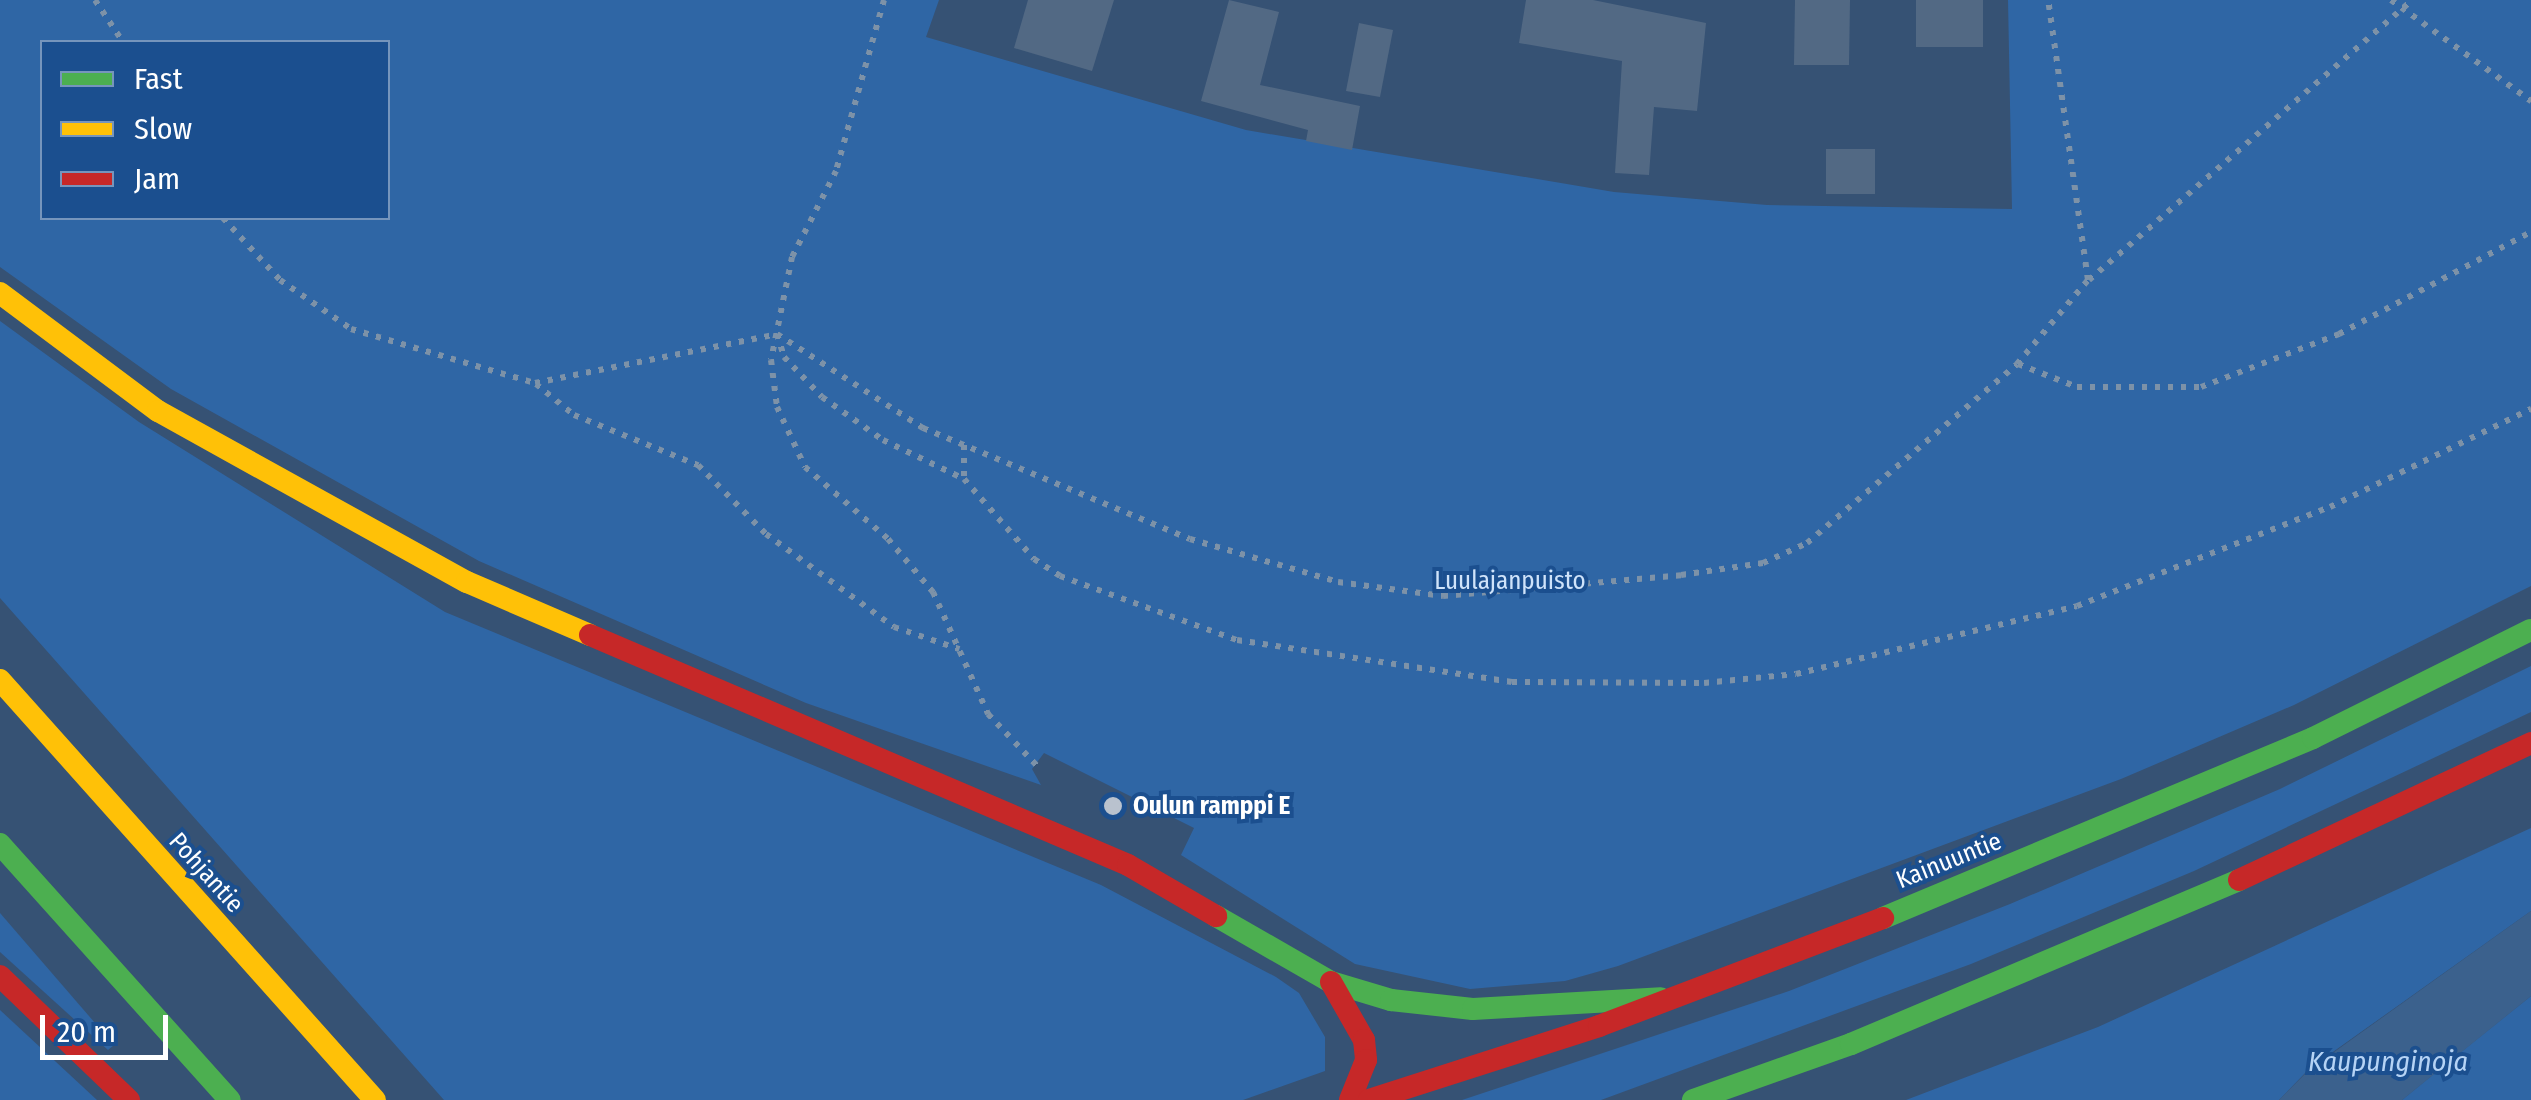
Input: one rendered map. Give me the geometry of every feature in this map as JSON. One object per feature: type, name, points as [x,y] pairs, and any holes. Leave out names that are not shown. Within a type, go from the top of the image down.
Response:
[{"type":"highway","points":[[0,293],[158,410],[467,582],[1128,866],[1331,982],[1391,1000],[1473,1009],[1661,998]]},
{"type":"highway","name":"Kainuuntie","points":[[1369,1100],[1946,894],[2294,746],[2531,630]]},
{"type":"highway","name":"Pohjantie","points":[[0,680],[375,1100]]},
{"type":"highway","points":[[1693,1100],[1851,1044],[2366,826],[2531,743]]},
{"type":"highway","points":[[0,844],[230,1100]]},
{"type":"highway","points":[[0,976],[129,1100]]},
{"type":"highway","points":[[1331,982],[1364,1040],[1366,1060],[1350,1100]]},
{"type":"path","points":[[95,0],[123,40]]},
{"type":"path","points":[[884,0],[836,171],[792,257],[776,334],[777,407],[805,467],[913,564],[959,649],[988,714],[1040,768]]},
{"type":"path","points":[[2048,0],[2088,280]]},
{"type":"path","points":[[2391,0],[2531,101]]},
{"type":"path","points":[[535,383],[707,342],[776,334],[923,428],[1190,539],[1338,582],[1443,596],[1546,589],[1763,563],[1807,542],[2017,364],[2088,280],[2412,0]]},
{"type":"path","points":[[225,220],[280,280],[351,329],[535,383],[574,415],[698,466],[766,534],[894,627],[959,649]]},
{"type":"path","points":[[2017,364],[2077,387],[2202,387],[2339,334],[2531,232]]},
{"type":"path","points":[[776,334],[784,356],[851,420],[964,478],[1034,560],[1060,576],[1237,640],[1512,682],[1704,683],[1796,674],[2078,606],[2330,507],[2531,409]]},
{"type":"path","points":[[964,445],[964,478]]},
{"type":"green space","name":"Luulajanpuisto","points":[[0,0],[939,0],[926,37],[1246,130],[1614,192],[1767,205],[2012,209],[2008,0],[2531,0],[2531,586],[2294,705],[2121,779],[1618,966],[1565,981],[1470,989],[1355,964],[1181,855],[1194,828],[1044,753],[1032,769],[1041,785],[806,703],[479,561],[171,389],[0,267]]},
{"type":"green space","points":[[0,321],[139,422],[445,612],[1101,885],[1276,977],[1299,993],[1325,1037],[1325,1071],[1243,1100],[444,1100],[0,598]]},
{"type":"green space","points":[[2531,666],[2531,712],[2194,871],[1971,964],[1601,1100],[1462,1100],[1789,991],[2010,904],[2280,789]]},
{"type":"green space","points":[[2531,828],[2531,911],[2309,1069],[2279,1100],[1906,1100],[2098,1027]]},
{"type":"green space","points":[[0,913],[114,1045],[108,1050],[0,952]]},
{"type":"green space","points":[[2531,996],[2531,1100],[2402,1100],[2446,1064]]},
{"type":"green space","points":[[0,1010],[97,1100],[0,1100]]},
{"type":"water","name":"Kaupunginoja","points":[[2531,911],[2531,996],[2402,1100],[2279,1100],[2309,1070]]},
{"type":"building","points":[[1028,0],[1114,0],[1092,71],[1014,48]]},
{"type":"building","points":[[1229,0],[1279,12],[1260,85],[1360,106],[1352,150],[1306,141],[1308,130],[1201,101]]},
{"type":"building","points":[[1526,0],[1593,0],[1706,23],[1697,111],[1654,107],[1649,175],[1615,173],[1622,61],[1519,43]]},
{"type":"building","points":[[1795,0],[1850,0],[1849,65],[1794,65]]},
{"type":"building","points":[[1916,0],[1983,0],[1983,47],[1916,47]]},
{"type":"building","points":[[1359,23],[1393,30],[1380,97],[1346,91]]},
{"type":"building","points":[[1826,149],[1875,149],[1875,194],[1826,194]]},
{"type":"traffic: fast","points":[[1883,918],[2313,738],[2531,630]]},
{"type":"traffic: fast","points":[[0,844],[230,1100]]},
{"type":"traffic: fast","points":[[1693,1100],[1851,1044],[2239,880]]},
{"type":"traffic: fast","points":[[1216,916],[1331,982],[1391,1000],[1473,1009],[1661,998]]},
{"type":"traffic: slow","points":[[0,293],[158,411],[467,582],[590,635]]},
{"type":"traffic: slow","points":[[0,680],[375,1100]]},
{"type":"traffic: jam","points":[[590,635],[1128,865],[1216,916]]},
{"type":"traffic: jam","points":[[2239,880],[2531,743]]},
{"type":"traffic: jam","points":[[1369,1100],[1599,1026],[1883,918]]},
{"type":"traffic: jam","points":[[0,976],[129,1100]]},
{"type":"traffic: jam","points":[[1331,982],[1364,1040],[1366,1060],[1350,1100]]},
{"type":"place","name":"Oulun ramppi E","points":[[1113,806]]}]
